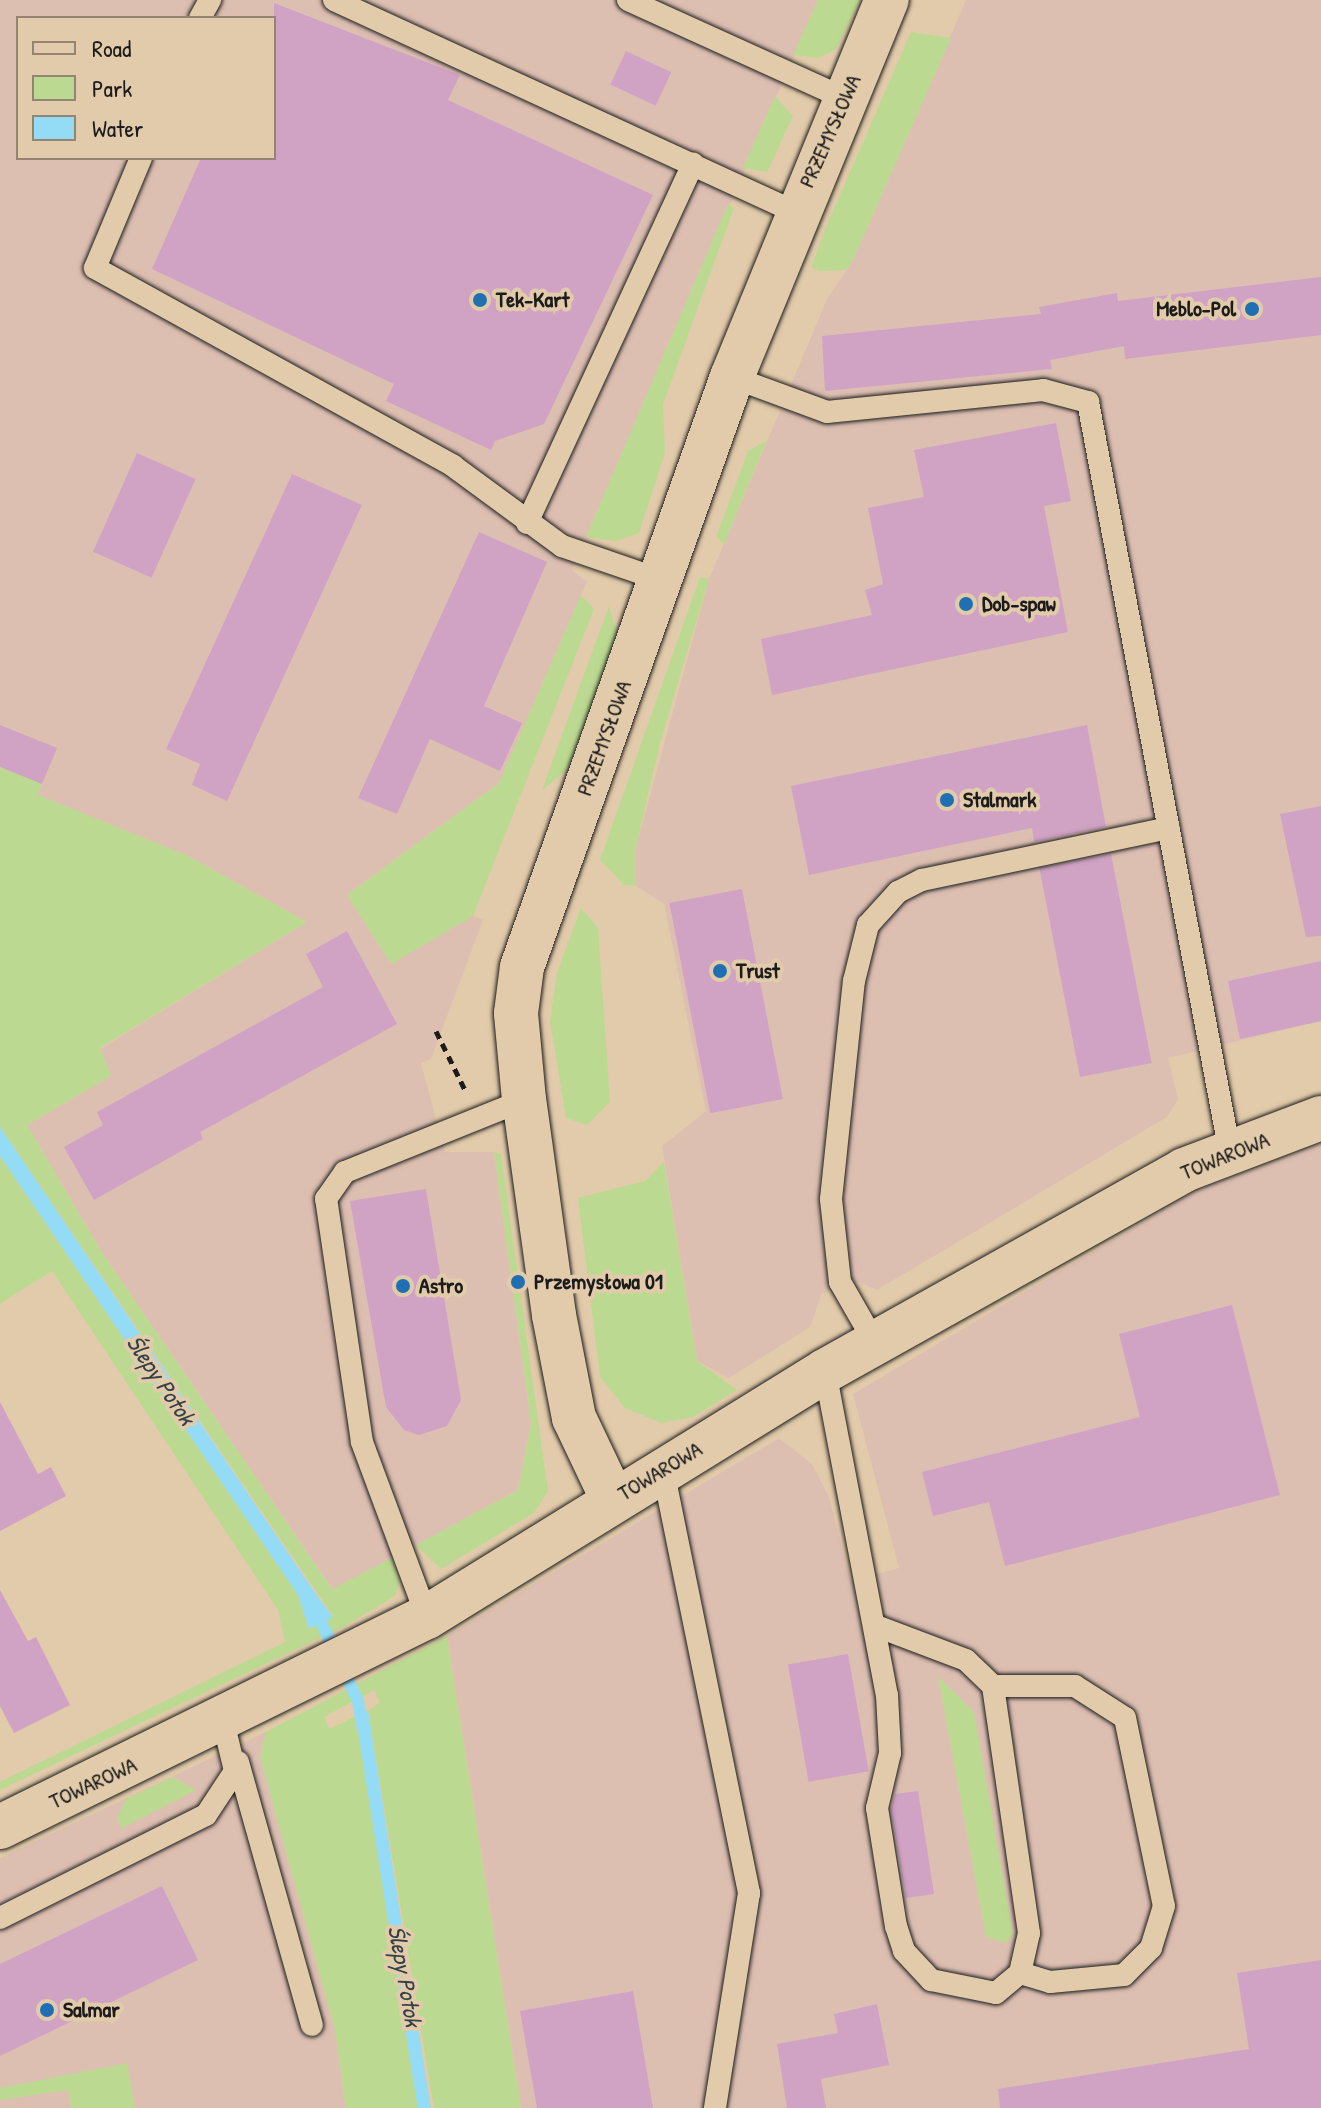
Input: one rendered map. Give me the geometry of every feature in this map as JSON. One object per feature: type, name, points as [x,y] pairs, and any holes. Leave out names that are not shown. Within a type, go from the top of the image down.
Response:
[{"type":"street","name":"PRZEMYSŁOWA","points":[[613,1500],[567,1389],[524,1100],[516,1013],[526,951],[732,377],[795,212],[887,0]]},
{"type":"street","name":"TOWAROWA","points":[[0,1827],[230,1739],[287,1691],[427,1617],[825,1371],[1184,1170],[1321,1118]]},
{"type":"lane","points":[[334,0],[795,212]]},
{"type":"lane","points":[[628,0],[844,98]]},
{"type":"lane","points":[[140,160],[95,268],[453,466],[562,546],[661,580]]},
{"type":"lane","points":[[527,523],[693,164]]},
{"type":"lane","points":[[732,377],[827,412],[1043,390],[1088,402],[1230,1153]]},
{"type":"lane","points":[[875,1343],[840,1282],[832,1213],[854,981],[868,925],[898,892],[922,880],[1169,828]]},
{"type":"lane","points":[[427,1617],[362,1442],[326,1199],[345,1172],[524,1100]]},
{"type":"lane","points":[[825,1371],[876,1626],[890,1753],[878,1824],[904,1951],[931,1980],[970,1993],[996,1993],[1020,1973],[1029,1933],[993,1686],[986,1671],[966,1660],[876,1626]]},
{"type":"lane","points":[[663,1470],[749,1893],[715,2108]]},
{"type":"lane","points":[[993,1686],[1075,1686],[1125,1718],[1164,1906],[1151,1948],[1124,1975],[1050,1982],[1020,1973]]},
{"type":"lane","points":[[0,1918],[206,1815],[230,1788],[230,1739]]},
{"type":"lane","points":[[230,1739],[312,2025]]},
{"type":"shaded area","points":[[0,0],[818,0],[572,570],[587,582],[499,783],[347,895],[391,963],[473,916],[483,920],[431,1059],[421,1063],[445,1152],[494,1152],[531,1423],[518,1490],[333,1590],[101,1251],[27,1125],[111,1076],[100,1049],[307,922],[188,856],[37,795],[42,784],[0,767]]},
{"type":"shaded area","points":[[966,0],[1321,0],[1321,1021],[1168,1058],[1178,1099],[1167,1117],[877,1290],[859,1282],[822,1293],[810,1327],[729,1378],[697,1361],[662,1146],[706,1111],[664,904],[636,886],[636,847],[709,579],[827,299],[853,260]]},
{"type":"shaded area","points":[[1321,1144],[1321,2108],[521,2108],[447,1636],[779,1438],[812,1464],[829,1497],[851,1581],[899,1568],[853,1394],[1190,1194]]},
{"type":"shaded area","points":[[266,1732],[260,1757],[335,2030],[346,2108],[0,2108],[0,1858]]},
{"type":"green space","points":[[818,0],[860,0],[836,49],[818,58],[793,55]]},
{"type":"green space","points":[[911,32],[951,38],[853,260],[846,270],[819,271],[811,267],[826,227]]},
{"type":"green space","points":[[775,96],[793,116],[767,172],[743,168]]},
{"type":"green space","points":[[728,204],[734,208],[663,404],[665,453],[639,533],[616,541],[586,537]]},
{"type":"green space","points":[[767,440],[724,544],[716,537],[748,451]]},
{"type":"green space","points":[[700,577],[709,579],[660,743],[636,847],[636,886],[624,885],[600,860]]},
{"type":"green space","points":[[581,595],[594,609],[473,916],[391,964],[347,895],[499,783]]},
{"type":"green space","points":[[609,606],[617,633],[571,767],[542,790]]},
{"type":"green space","points":[[0,767],[42,784],[38,795],[188,856],[307,922],[100,1048],[111,1076],[27,1125],[101,1251],[332,1589],[392,1558],[399,1583],[395,1596],[343,1627],[0,1790],[0,1782],[285,1642],[278,1610],[52,1271],[0,1304],[0,1156],[298,1595],[309,1629],[333,1616],[0,1127]]},
{"type":"green space","points":[[581,908],[598,928],[610,1102],[587,1125],[566,1118],[550,1021],[557,973]]},
{"type":"green space","points":[[494,1152],[501,1154],[548,1491],[534,1513],[441,1569],[416,1545],[518,1490],[531,1423]]},
{"type":"green space","points":[[664,1162],[697,1361],[737,1390],[693,1417],[661,1423],[625,1408],[600,1377],[578,1198],[645,1181]]},
{"type":"green space","points":[[447,1636],[521,2108],[434,2108],[368,1711],[380,1702],[374,1690],[324,1717],[329,1729],[356,1716],[421,2108],[346,2108],[335,2030],[260,1757],[266,1732]]},
{"type":"green space","points":[[938,1676],[974,1712],[1013,1934],[1006,1943],[986,1937]]},
{"type":"green space","points":[[173,1777],[196,1790],[122,1828],[117,1819],[126,1799]]},
{"type":"green space","points":[[127,2063],[135,2108],[71,2108],[68,2090],[0,2100],[0,2088]]},
{"type":"water","name":"Ślepy Potok","points":[[0,1127],[333,1617],[309,1629],[298,1595],[0,1156]]},
{"type":"water","name":"Ślepy Potok","points":[[368,1711],[431,2108],[418,2108],[355,1713]]},
{"type":"building","points":[[274,3],[460,75],[448,100],[653,195],[544,424],[495,441],[491,450],[386,401],[394,384],[152,269],[200,160],[276,160]]},
{"type":"building","points":[[626,51],[671,72],[656,106],[610,85]]},
{"type":"building","points":[[1321,277],[1321,335],[1125,359],[1124,346],[1050,360],[1052,369],[825,391],[822,336],[1041,314],[1039,307],[1117,293],[1118,301]]},
{"type":"building","points":[[1056,423],[1071,501],[1044,506],[1068,632],[772,695],[761,639],[872,615],[865,590],[883,584],[868,508],[924,497],[914,450]]},
{"type":"building","points":[[137,453],[195,479],[152,578],[93,552]]},
{"type":"building","points":[[292,474],[362,505],[227,801],[192,785],[200,764],[166,749]]},
{"type":"building","points":[[479,532],[547,562],[484,706],[522,723],[500,771],[430,739],[397,814],[358,798]]},
{"type":"building","points":[[0,725],[57,748],[42,784],[0,767]]},
{"type":"building","name":"Stalmark","points":[[1087,725],[1106,827],[1034,842],[1032,828],[809,875],[791,786]]},
{"type":"building","points":[[1321,806],[1321,936],[1306,937],[1280,814]]},
{"type":"building","points":[[1111,854],[1152,1063],[1080,1077],[1039,868]]},
{"type":"building","name":"Trust","points":[[742,889],[783,1099],[710,1113],[669,903]]},
{"type":"building","points":[[347,931],[397,1024],[200,1132],[203,1139],[94,1200],[64,1147],[103,1125],[97,1112],[323,987],[306,954]]},
{"type":"building","points":[[1321,961],[1321,1021],[1240,1039],[1228,981]]},
{"type":"building","name":"Astro","points":[[426,1189],[461,1400],[447,1426],[419,1435],[404,1430],[386,1407],[350,1201]]},
{"type":"building","points":[[1232,1305],[1280,1495],[1005,1566],[989,1502],[933,1516],[922,1472],[1140,1417],[1119,1334]]},
{"type":"building","points":[[0,1402],[38,1474],[51,1467],[66,1496],[0,1531]]},
{"type":"building","points":[[0,1590],[28,1641],[36,1637],[70,1705],[14,1733],[0,1706]]},
{"type":"building","points":[[848,1654],[869,1771],[809,1782],[788,1665]]},
{"type":"building","points":[[918,1791],[934,1894],[906,1898],[891,1809],[895,1794]]},
{"type":"building","name":"Salmar","points":[[162,1886],[198,1960],[0,2056],[0,1964]]},
{"type":"building","points":[[1321,1960],[1321,2108],[1000,2108],[998,2089],[1249,2049],[1237,1973]]},
{"type":"building","points":[[633,1991],[653,2108],[537,2108],[520,2011]]},
{"type":"building","points":[[877,2004],[889,2065],[821,2079],[826,2108],[787,2108],[777,2044],[838,2033],[834,2014]]},
{"type":"waterway","points":[[316,1611],[358,1701],[363,1730]]},
{"type":"place","name":"Tek-Kart","points":[[480,300]]},
{"type":"place","name":"Meblo-Pol","points":[[1252,309]]},
{"type":"place","name":"Dob-spaw","points":[[966,604]]},
{"type":"place","name":"Stalmark","points":[[947,800]]},
{"type":"place","name":"Trust","points":[[720,971]]},
{"type":"place","name":"Przemysłowa 01","points":[[518,1282]]},
{"type":"place","name":"Astro","points":[[403,1286]]},
{"type":"place","name":"Salmar","points":[[47,2010]]}]
